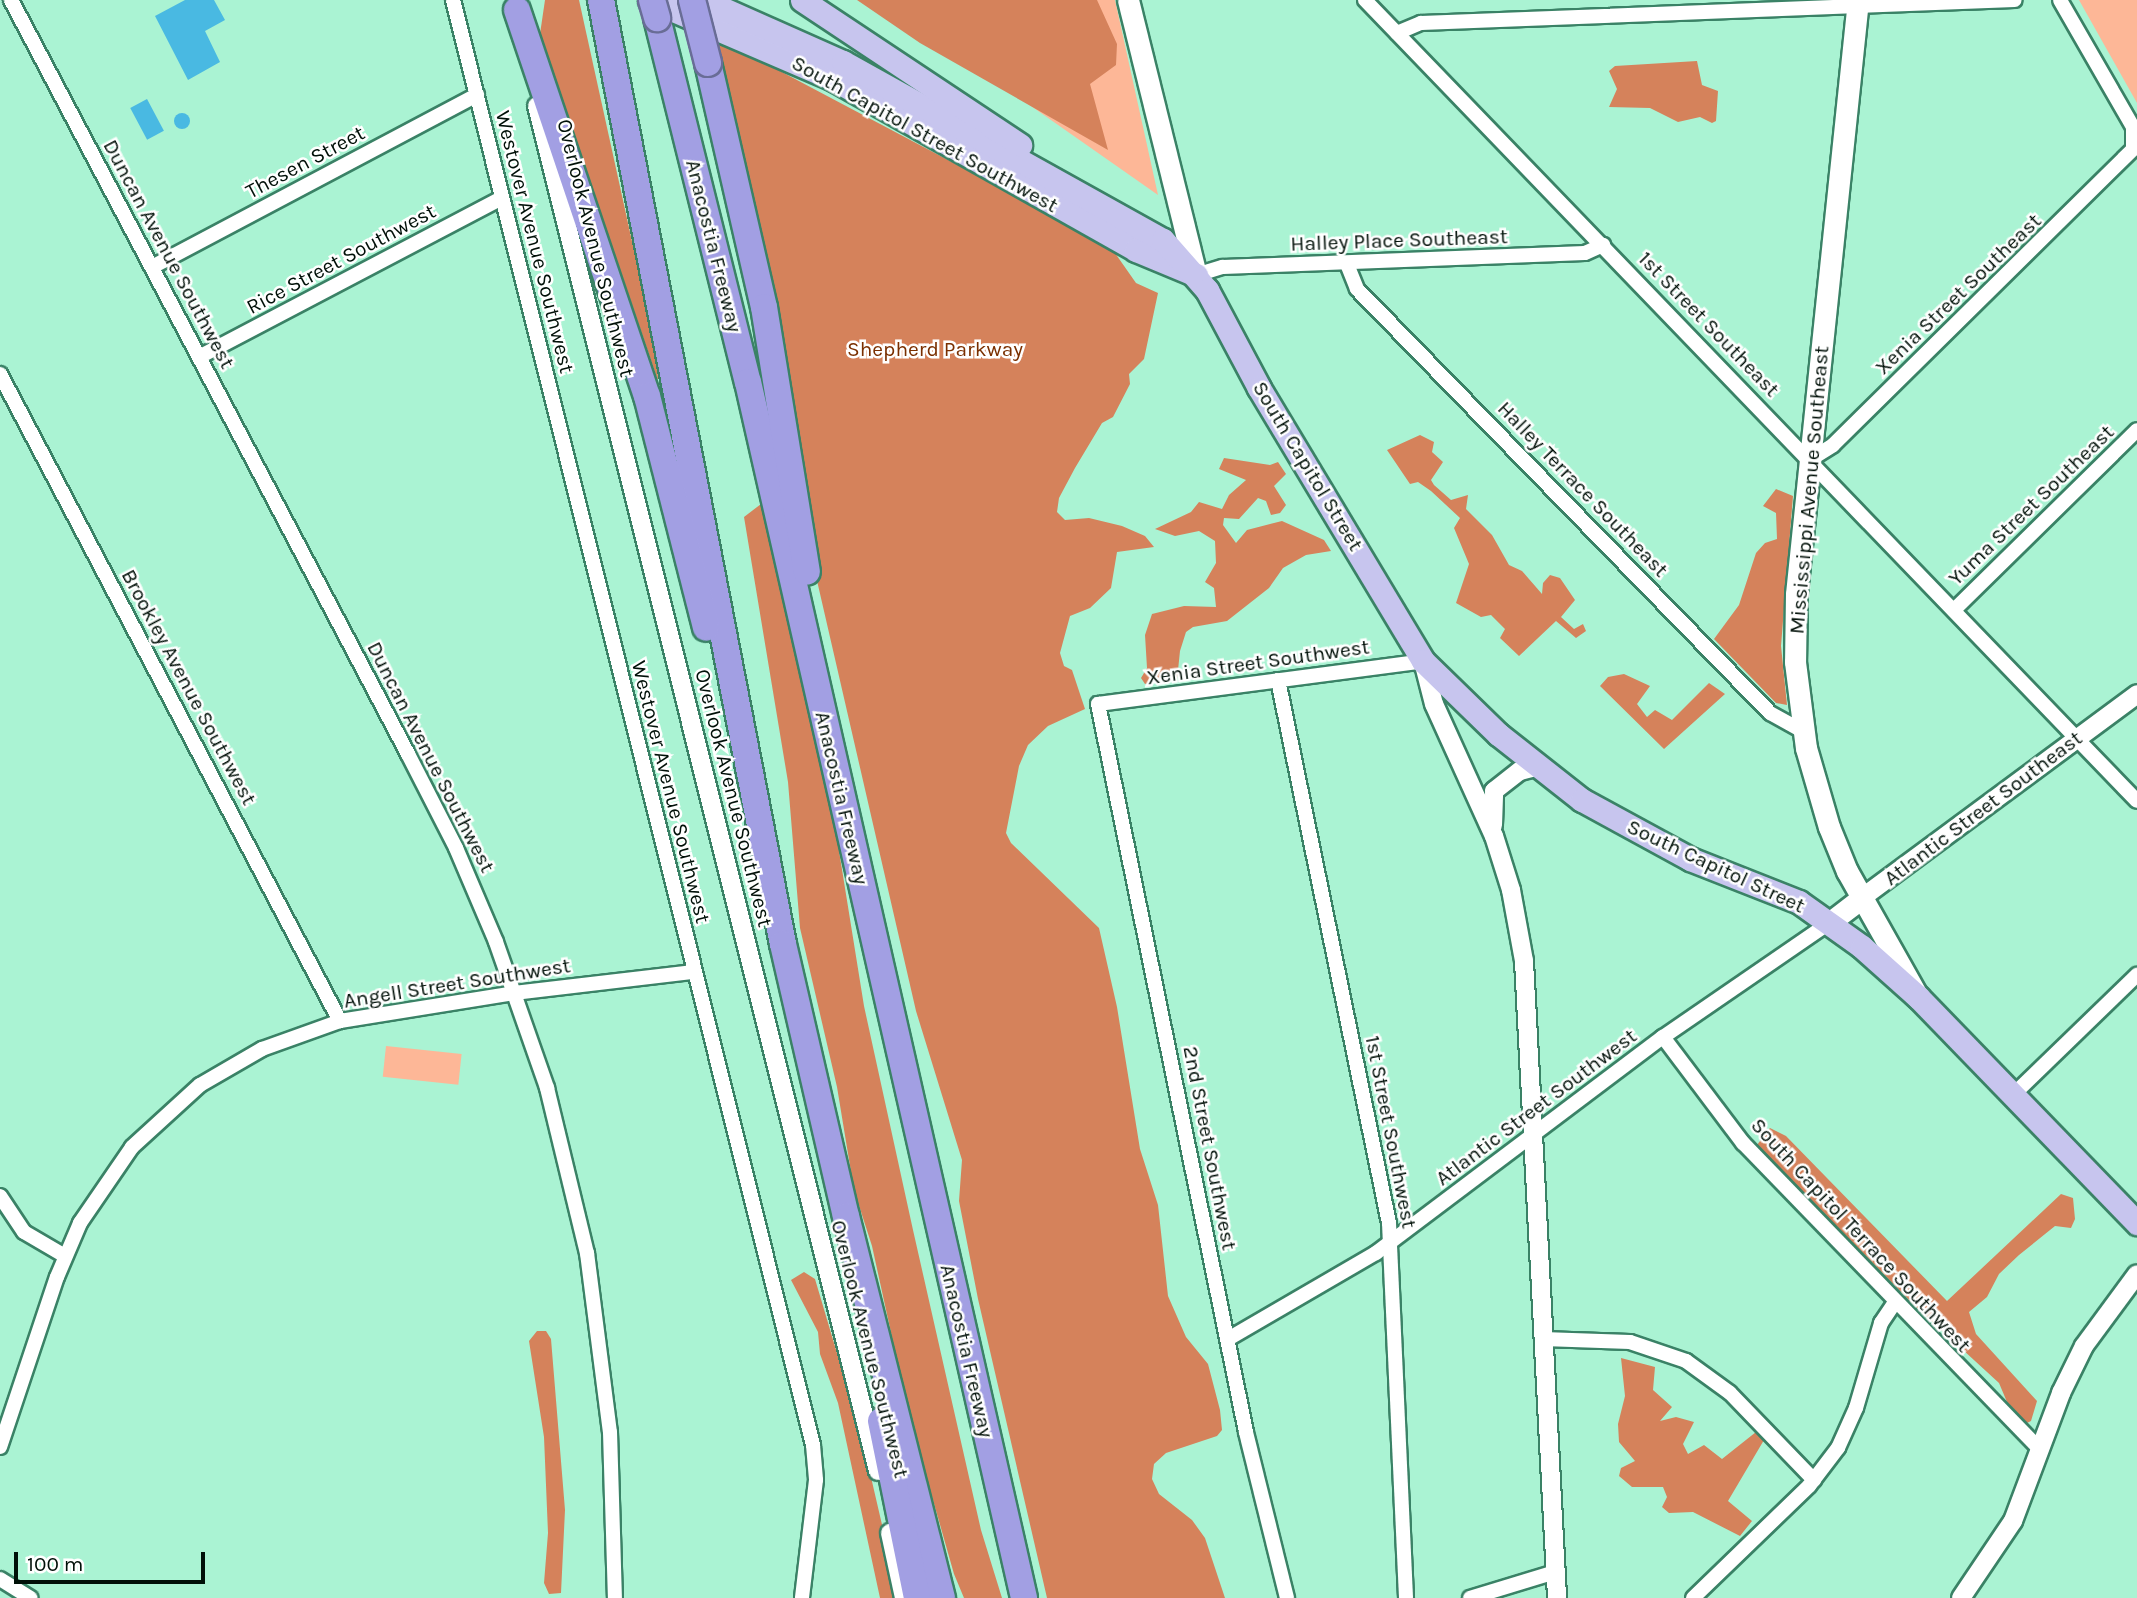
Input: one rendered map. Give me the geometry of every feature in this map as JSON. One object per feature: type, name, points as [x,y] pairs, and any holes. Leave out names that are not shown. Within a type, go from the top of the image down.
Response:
[{"type":"highway","points":[[601,0],[791,978],[846,1216],[943,1598]]},
{"type":"highway","points":[[692,0],[779,383],[831,702],[839,788]]},
{"type":"highway","points":[[515,5],[648,396],[727,715],[752,784]]},
{"type":"highway","name":"Anacostia Freeway","points":[[653,6],[737,335],[1024,1598]]},
{"type":"highway","points":[[846,1216],[856,1298],[916,1598]]},
{"type":"main road","points":[[703,0],[843,62],[1092,200]]},
{"type":"main road","points":[[802,0],[1048,164],[1092,200]]},
{"type":"main road","points":[[1128,0],[1196,275]]},
{"type":"main road","name":"Mississippi Avenue Southeast","points":[[1858,3],[1795,610],[1803,731],[1827,820],[1847,871],[1918,996]]},
{"type":"main road","name":"South Capitol Street Southwest","points":[[653,6],[833,79],[1165,265],[1196,275]]},
{"type":"main road","name":"South Capitol Street","points":[[1092,200],[1163,240],[1196,275],[1423,661],[1536,767],[1649,838],[1799,902],[1829,923],[1918,996],[2137,1223]]},
{"type":"main road","name":"Atlantic Street Southeast","points":[[1829,923],[1863,897]]},
{"type":"street","name":"Westover Avenue Southwest","points":[[453,0],[815,1456],[802,1598]]},
{"type":"street","name":"1st Street Southeast","points":[[1366,0],[1811,458],[2137,801]]},
{"type":"street","points":[[1398,33],[1421,23],[1858,3],[2015,0]]},
{"type":"street","name":"Xenia Street Southeast","points":[[1811,458],[1833,445],[2130,154],[2135,139],[2133,127],[2060,0]]},
{"type":"street","name":"Duncan Avenue Southwest","points":[[11,3],[456,848],[514,993],[562,1145],[592,1281],[613,1465],[615,1598]]},
{"type":"street","name":"Overlook Avenue Southwest","points":[[515,5],[867,1421],[904,1598]]},
{"type":"street","name":"Thesen Street","points":[[152,267],[477,95]]},
{"type":"street","name":"Rice Street Southwest","points":[[199,357],[502,198]]},
{"type":"street","name":"Halley Place Southeast","points":[[1196,275],[1223,267],[1586,253],[1603,245]]},
{"type":"street","name":"Halley Terrace Southeast","points":[[1347,264],[1357,289],[1761,704],[1779,721],[1803,731]]},
{"type":"street","name":"Brookley Avenue Southwest","points":[[0,374],[340,1021]]},
{"type":"street","name":"Yuma Street Southeast","points":[[1955,609],[2137,430]]},
{"type":"street","points":[[1423,661],[1434,704],[1494,836],[1511,890],[1524,961],[1557,1598]]},
{"type":"street","name":"Xenia Street Southwest","points":[[1098,705],[1423,661]]},
{"type":"street","name":"1st Street Southwest","points":[[1278,680],[1390,1243],[1406,1598]]},
{"type":"street","name":"Atlantic Street Southeast","points":[[1863,897],[2137,694]]},
{"type":"street","name":"2nd Street Southwest","points":[[1098,705],[1227,1339],[1287,1598]]},
{"type":"street","points":[[1494,836],[1494,791],[1520,771],[1536,767]]},
{"type":"street","name":"Atlantic Street Southwest","points":[[1227,1339],[1288,1308],[1390,1243],[1663,1037],[1829,923]]},
{"type":"street","name":"Angell Street Southwest","points":[[0,1447],[65,1256],[113,1172],[183,1098],[262,1049],[340,1021],[514,993],[694,972]]},
{"type":"street","points":[[2013,1095],[2137,975]]},
{"type":"street","name":"South Capitol Terrace Southwest","points":[[1663,1037],[1743,1143],[2041,1450]]},
{"type":"street","points":[[0,1196],[24,1232],[65,1256]]},
{"type":"street","points":[[1961,1598],[2005,1537],[2084,1346],[2137,1274]]},
{"type":"street","points":[[1693,1598],[1814,1480],[1847,1431],[1881,1323],[1895,1302]]},
{"type":"street","points":[[1543,1339],[1630,1342],[1686,1361],[1730,1393],[1814,1480]]},
{"type":"street","points":[[1470,1598],[1555,1572]]},
{"type":"street","points":[[0,1579],[31,1598]]},
{"type":"shaded area","points":[[880,0],[1115,0],[1158,195]]},
{"type":"shaded area","points":[[2079,0],[2137,0],[2137,103]]},
{"type":"shaded area","points":[[386,1046],[462,1054],[458,1085],[383,1077]]},
{"type":"green space","points":[[545,0],[579,0],[657,355],[658,381],[540,34]]},
{"type":"green space","points":[[857,0],[1097,0],[1117,44],[1116,65],[1090,84],[1108,150],[920,43]]},
{"type":"green space","name":"Shepherd Parkway","points":[[716,37],[1033,205],[1115,253],[1136,283],[1158,293],[1144,359],[1129,374],[1130,384],[1113,417],[1102,423],[1075,468],[1059,498],[1057,512],[1065,520],[1089,518],[1122,526],[1145,536],[1154,547],[1117,552],[1111,588],[1090,608],[1070,616],[1060,653],[1064,666],[1072,670],[1085,709],[1048,726],[1028,745],[1019,766],[1006,833],[1011,843],[1099,928],[1117,1007],[1140,1149],[1158,1205],[1168,1296],[1186,1337],[1208,1364],[1220,1410],[1222,1430],[1217,1436],[1166,1453],[1154,1464],[1152,1479],[1159,1494],[1192,1520],[1205,1538],[1225,1598],[1047,1598],[978,1299],[959,1201],[962,1160],[916,1011],[697,59]]},
{"type":"green space","points":[[1697,61],[1702,85],[1718,91],[1716,121],[1712,123],[1700,117],[1678,122],[1650,108],[1609,107],[1617,89],[1609,71],[1615,66]]},
{"type":"green space","points":[[1420,435],[1434,442],[1432,452],[1443,462],[1431,480],[1434,485],[1451,500],[1468,495],[1466,509],[1492,535],[1509,565],[1522,571],[1542,594],[1543,583],[1550,575],[1560,578],[1575,600],[1561,617],[1574,629],[1583,624],[1586,631],[1576,638],[1556,621],[1519,656],[1500,638],[1505,629],[1491,615],[1481,617],[1456,603],[1469,564],[1454,528],[1460,518],[1418,482],[1410,484],[1387,450]]},
{"type":"green space","points":[[1224,458],[1270,465],[1278,462],[1286,474],[1274,486],[1286,505],[1280,513],[1271,515],[1266,501],[1258,498],[1239,519],[1224,518],[1223,525],[1236,543],[1247,530],[1282,521],[1324,540],[1331,551],[1306,555],[1283,568],[1269,588],[1227,621],[1193,627],[1186,632],[1180,651],[1177,680],[1145,684],[1141,678],[1147,668],[1145,635],[1152,614],[1184,606],[1216,607],[1214,588],[1205,582],[1216,563],[1215,541],[1199,531],[1175,536],[1155,529],[1191,512],[1199,502],[1222,509],[1229,495],[1246,480],[1219,469]]},
{"type":"green space","points":[[1776,489],[1793,496],[1781,646],[1787,705],[1776,703],[1714,639],[1739,605],[1756,553],[1765,543],[1777,539],[1776,513],[1763,506]]},
{"type":"green space","points":[[761,504],[835,826],[864,1006],[913,1230],[981,1530],[1002,1598],[964,1598],[954,1574],[910,1419],[872,1246],[854,1190],[837,1087],[800,928],[788,782],[744,517]]},
{"type":"green space","points":[[1624,674],[1650,686],[1637,704],[1647,717],[1655,710],[1672,720],[1709,683],[1725,694],[1664,749],[1600,686],[1608,677]]},
{"type":"green space","points":[[1770,1128],[1786,1136],[1947,1301],[2061,1194],[2073,1198],[2075,1219],[2071,1228],[2055,1226],[2019,1255],[1999,1274],[1987,1297],[1969,1312],[1976,1334],[2037,1401],[2031,1421],[2027,1423],[2007,1402],[1999,1383],[1914,1305],[1757,1145]]},
{"type":"green space","points":[[804,1272],[815,1279],[861,1434],[899,1598],[880,1598],[838,1403],[820,1354],[818,1332],[791,1280]]},
{"type":"green space","points":[[537,1331],[546,1331],[551,1339],[565,1510],[561,1593],[549,1594],[544,1583],[548,1533],[544,1437],[529,1341]]},
{"type":"green space","points":[[1621,1358],[1655,1367],[1653,1390],[1672,1407],[1660,1421],[1676,1417],[1694,1422],[1683,1444],[1688,1454],[1704,1445],[1722,1459],[1756,1432],[1764,1440],[1728,1501],[1752,1521],[1740,1536],[1693,1512],[1669,1513],[1662,1507],[1667,1497],[1663,1487],[1632,1487],[1619,1476],[1621,1468],[1635,1461],[1619,1442],[1618,1424],[1625,1396]]},
{"type":"water","points":[[185,0],[214,0],[225,20],[205,31],[220,62],[188,80],[155,16]]},
{"type":"water","points":[[147,99],[164,131],[147,140],[130,108]]},
{"type":"water","points":[[179,113],[185,113],[190,121],[188,127],[179,129],[174,124],[174,118]]}]
